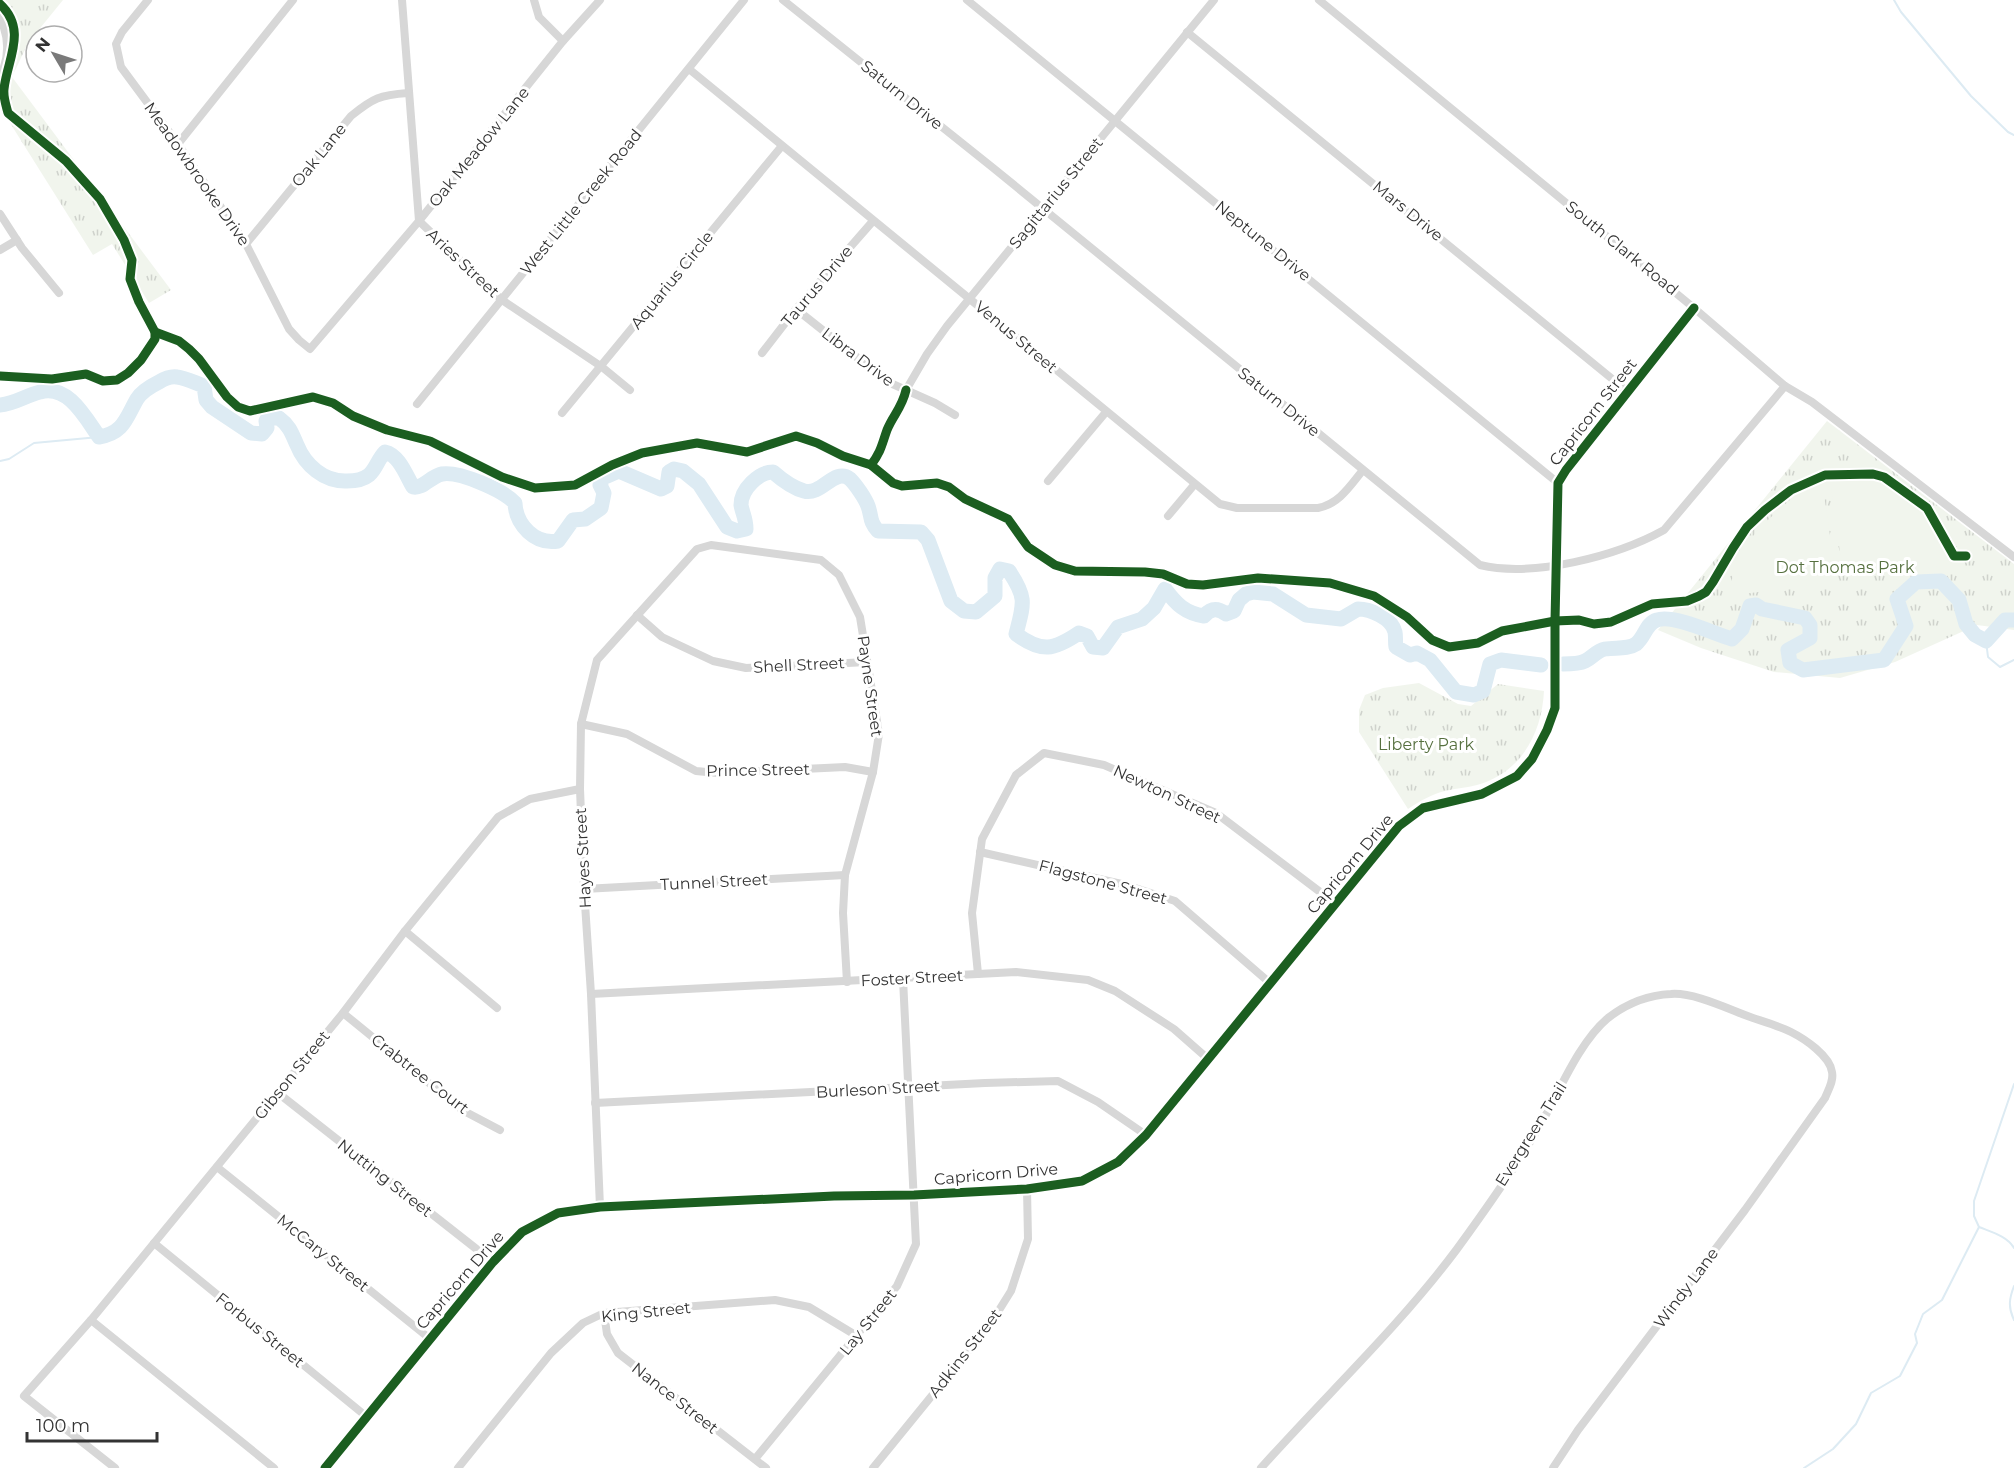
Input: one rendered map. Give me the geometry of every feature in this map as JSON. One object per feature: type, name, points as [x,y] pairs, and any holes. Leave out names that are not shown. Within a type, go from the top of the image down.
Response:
[{"type":"street","name":"Meadowbrooke Drive","points":[[148,0],[123,32],[116,48],[121,67],[178,144],[246,244],[289,329],[310,349]]},
{"type":"street","points":[[178,144],[293,0]]},
{"type":"street","name":"Aries Street","points":[[402,0],[419,221],[502,300],[602,367],[630,390]]},
{"type":"street","points":[[534,0],[539,17],[563,41]]},
{"type":"street","name":"Oak Meadow Lane","points":[[310,349],[419,221],[563,41],[600,0]]},
{"type":"street","name":"West Little Creek Road","points":[[417,404],[744,0]]},
{"type":"street","name":"Saturn Drive","points":[[783,0],[1480,565],[1496,569],[1557,567],[1642,542],[1664,530],[1785,386]]},
{"type":"street","name":"Neptune Drive","points":[[967,0],[1558,483]]},
{"type":"street","name":"Sagittarius Street","points":[[906,390],[927,354],[969,299],[1214,0]]},
{"type":"street","name":"South Clark Road","points":[[1318,0],[1694,308],[1785,386],[1812,402],[2014,557]]},
{"type":"street","points":[[0,18],[8,43],[5,66],[0,76]]},
{"type":"street","name":"Mars Drive","points":[[1187,32],[1627,391]]},
{"type":"street","name":"Venus Street","points":[[689,69],[781,147],[1220,504],[1237,508],[1329,506],[1341,497],[1363,470]]},
{"type":"street","name":"Oak Lane","points":[[246,244],[351,116],[364,104],[382,95],[408,93]]},
{"type":"street","name":"Aquarius Circle","points":[[562,413],[781,147]]},
{"type":"street","points":[[0,214],[17,240],[59,293]]},
{"type":"street","name":"Taurus Drive","points":[[762,353],[796,309],[873,221]]},
{"type":"street","points":[[0,250],[17,240]]},
{"type":"street","name":"Capricorn Street","points":[[1555,621],[1558,483],[1627,391],[1694,308]]},
{"type":"street","name":"Libra Drive","points":[[796,309],[888,382],[955,415]]},
{"type":"street","points":[[1048,481],[1106,412]]},
{"type":"street","points":[[1168,516],[1194,485]]},
{"type":"street","name":"Payne Street","points":[[698,549],[711,545],[821,560],[839,575],[860,617],[879,734],[873,772],[845,875],[843,913],[847,982]]},
{"type":"street","name":"Hayes Street","points":[[600,1207],[580,789],[581,724],[597,660],[698,549]]},
{"type":"street","name":"Shell Street","points":[[637,615],[662,637],[713,661],[746,668],[867,662]]},
{"type":"street","name":"Capricorn Drive","points":[[325,1468],[493,1262],[522,1232],[558,1213],[600,1207],[1027,1189],[1082,1181],[1118,1162],[1146,1135],[1399,826],[1423,808],[1482,794],[1517,776],[1532,759],[1555,708],[1555,621]]},
{"type":"street","name":"Prince Street","points":[[581,724],[627,734],[696,771],[717,773],[845,767],[873,772]]},
{"type":"street","name":"Newton Street","points":[[980,852],[982,839],[1016,775],[1044,753],[1104,765],[1216,813],[1336,904]]},
{"type":"street","name":"Gibson Street","points":[[115,1468],[24,1395],[91,1320],[278,1093],[498,817],[530,799],[580,789]]},
{"type":"street","points":[[978,974],[972,913],[980,852]]},
{"type":"street","name":"Flagstone Street","points":[[980,852],[1126,885],[1175,901],[1270,983]]},
{"type":"street","name":"Tunnel Street","points":[[584,889],[845,875]]},
{"type":"street","points":[[405,931],[497,1008]]},
{"type":"street","name":"Foster Street","points":[[591,994],[1016,972],[1088,980],[1116,991],[1174,1029],[1207,1058]]},
{"type":"street","name":"Lay Street","points":[[755,1459],[897,1286],[916,1244],[903,979]]},
{"type":"street","name":"Evergreen Trail","points":[[1261,1468],[1311,1411],[1382,1340],[1422,1294],[1458,1247],[1538,1129],[1577,1058],[1607,1020],[1626,1005],[1650,997],[1673,993],[1717,1005],[1790,1032],[1803,1039],[1824,1058],[1832,1073],[1830,1088],[1818,1107]]},
{"type":"street","name":"Crabtree Court","points":[[343,1013],[462,1110],[501,1130]]},
{"type":"street","name":"Burleson Street","points":[[595,1103],[1058,1081],[1098,1102],[1146,1135]]},
{"type":"street","name":"Nutting Street","points":[[278,1093],[493,1262]]},
{"type":"street","name":"Windy Lane","points":[[1553,1468],[1578,1430],[1749,1204],[1818,1107]]},
{"type":"street","name":"McCary Street","points":[[217,1167],[429,1338]]},
{"type":"street","name":"Adkins Street","points":[[873,1468],[991,1323],[1011,1291],[1028,1239],[1027,1189]]},
{"type":"street","name":"Forbus Street","points":[[153,1243],[367,1417]]},
{"type":"street","name":"King Street","points":[[458,1468],[551,1353],[584,1323],[604,1313],[775,1300],[809,1306],[857,1336]]},
{"type":"street","name":"Nance Street","points":[[604,1313],[607,1334],[618,1353],[766,1468]]},
{"type":"street","points":[[91,1320],[274,1468]]},
{"type":"green space","points":[[3,0],[63,0],[43,24],[24,24],[24,52],[12,77],[171,290],[149,303],[112,244],[93,255],[0,107],[0,82],[6,72],[11,41]]},
{"type":"green space","name":"Dot Thomas Park","points":[[1827,421],[2014,564],[2014,630],[1977,625],[1895,662],[1840,678],[1774,672],[1701,648],[1658,630]]},
{"type":"green space","points":[[1841,478],[1868,481],[1894,489],[1916,503],[1940,538],[1939,566],[1850,579],[1843,574],[1831,488]]},
{"type":"green space","points":[[1818,484],[1823,488],[1836,577],[1832,582],[1729,596],[1735,562],[1759,528],[1792,498]]},
{"type":"green space","name":"Liberty Park","points":[[1419,683],[1458,704],[1471,706],[1498,684],[1544,691],[1539,722],[1534,736],[1517,761],[1506,771],[1477,785],[1435,794],[1408,809],[1359,732],[1359,710],[1365,695],[1383,688]]},
{"type":"waterway","points":[[1894,0],[1901,12],[1971,96],[2008,132],[2014,135]]},
{"type":"waterway","points":[[0,405],[40,392],[59,393],[75,404],[99,437],[119,428],[137,399],[147,389],[168,378],[180,378],[204,386],[206,400],[212,407],[251,433],[262,434],[267,428],[268,417],[279,418],[290,430],[310,465],[331,479],[353,481],[367,477],[385,452],[398,461],[413,487],[420,486],[438,475],[450,474],[480,482],[501,493],[515,503],[519,519],[528,532],[542,540],[550,541],[558,541],[573,520],[585,519],[601,508],[604,493],[600,485],[603,478],[619,471],[661,489],[667,486],[669,472],[674,469],[683,471],[699,484],[727,527],[737,531],[746,529],[741,505],[744,493],[752,482],[762,475],[773,472],[804,491],[817,490],[833,479],[844,476],[850,479],[863,496],[872,522],[878,531],[921,532],[928,540],[951,601],[964,611],[976,612],[995,596],[995,578],[1000,569],[1009,571],[1019,588],[1022,601],[1016,634],[1041,647],[1055,646],[1079,633],[1087,636],[1093,647],[1103,648],[1118,627],[1142,619],[1154,608],[1165,589],[1182,607],[1191,613],[1204,616],[1209,611],[1215,610],[1226,614],[1234,611],[1239,600],[1253,592],[1273,594],[1306,615],[1341,619],[1358,609],[1380,615],[1393,627],[1396,647],[1410,655],[1417,653],[1430,660],[1456,692],[1474,695],[1483,691],[1490,664],[1501,660],[1541,665]]},
{"type":"waterway","points":[[0,461],[9,459],[34,443],[99,437]]},
{"type":"waterway","points":[[1563,664],[1583,662],[1605,649],[1632,646],[1639,641],[1650,624],[1657,620],[1683,622],[1732,639],[1742,629],[1750,606],[1756,605],[1762,609],[1805,618],[1810,625],[1810,638],[1788,650],[1790,663],[1803,670],[1884,660],[1906,626],[1897,599],[1916,582],[1941,581],[1959,600],[1966,624],[1975,635],[1986,641],[2005,620],[2014,620]]},
{"type":"waterway","points":[[1986,641],[1988,657],[2000,667],[2014,660]]},
{"type":"waterway","points":[[2014,1084],[1974,1201],[1974,1216],[1979,1227],[2003,1237],[2014,1248]]},
{"type":"waterway","points":[[1804,1468],[1833,1449],[1856,1424],[1871,1393],[1900,1376],[1917,1343],[1915,1334],[1923,1314],[1942,1300],[1979,1227]]},
{"type":"waterway","points":[[2014,1286],[2010,1303],[2014,1320]]},
{"type":"cycle path","points":[[0,4],[13,24],[14,35],[14,45],[4,89],[8,113],[66,161],[100,199],[124,240],[132,260],[130,279],[155,332],[155,339],[141,360],[117,380],[103,381],[86,374],[52,379],[0,376]]},
{"type":"cycle path","points":[[325,1468],[493,1262],[522,1232],[558,1213],[600,1207],[1027,1189],[1082,1181],[1118,1162],[1146,1135],[1399,826],[1423,808],[1482,794],[1517,776],[1532,759],[1555,708],[1558,483],[1694,308]]},
{"type":"cycle path","points":[[155,332],[179,341],[189,349],[227,397],[238,407],[250,411],[313,397],[333,403],[353,416],[387,430],[430,441],[502,477],[535,488],[575,485],[612,465],[642,453],[697,443],[747,452],[796,436],[871,465],[893,483],[902,486],[937,483],[949,487],[965,499],[1008,519],[1028,547],[1055,565],[1075,571],[1163,574],[1187,584],[1203,585],[1258,578],[1330,583],[1374,596],[1407,617],[1432,640],[1449,647],[1478,643],[1502,631],[1555,621],[1579,620],[1594,624],[1611,622],[1652,604],[1687,601],[1699,596],[1706,592],[1713,582],[1747,527],[1791,490],[1825,475],[1873,474],[1884,477],[1927,508],[1954,556],[1966,556]]},
{"type":"cycle path","points":[[871,465],[906,390]]}]
